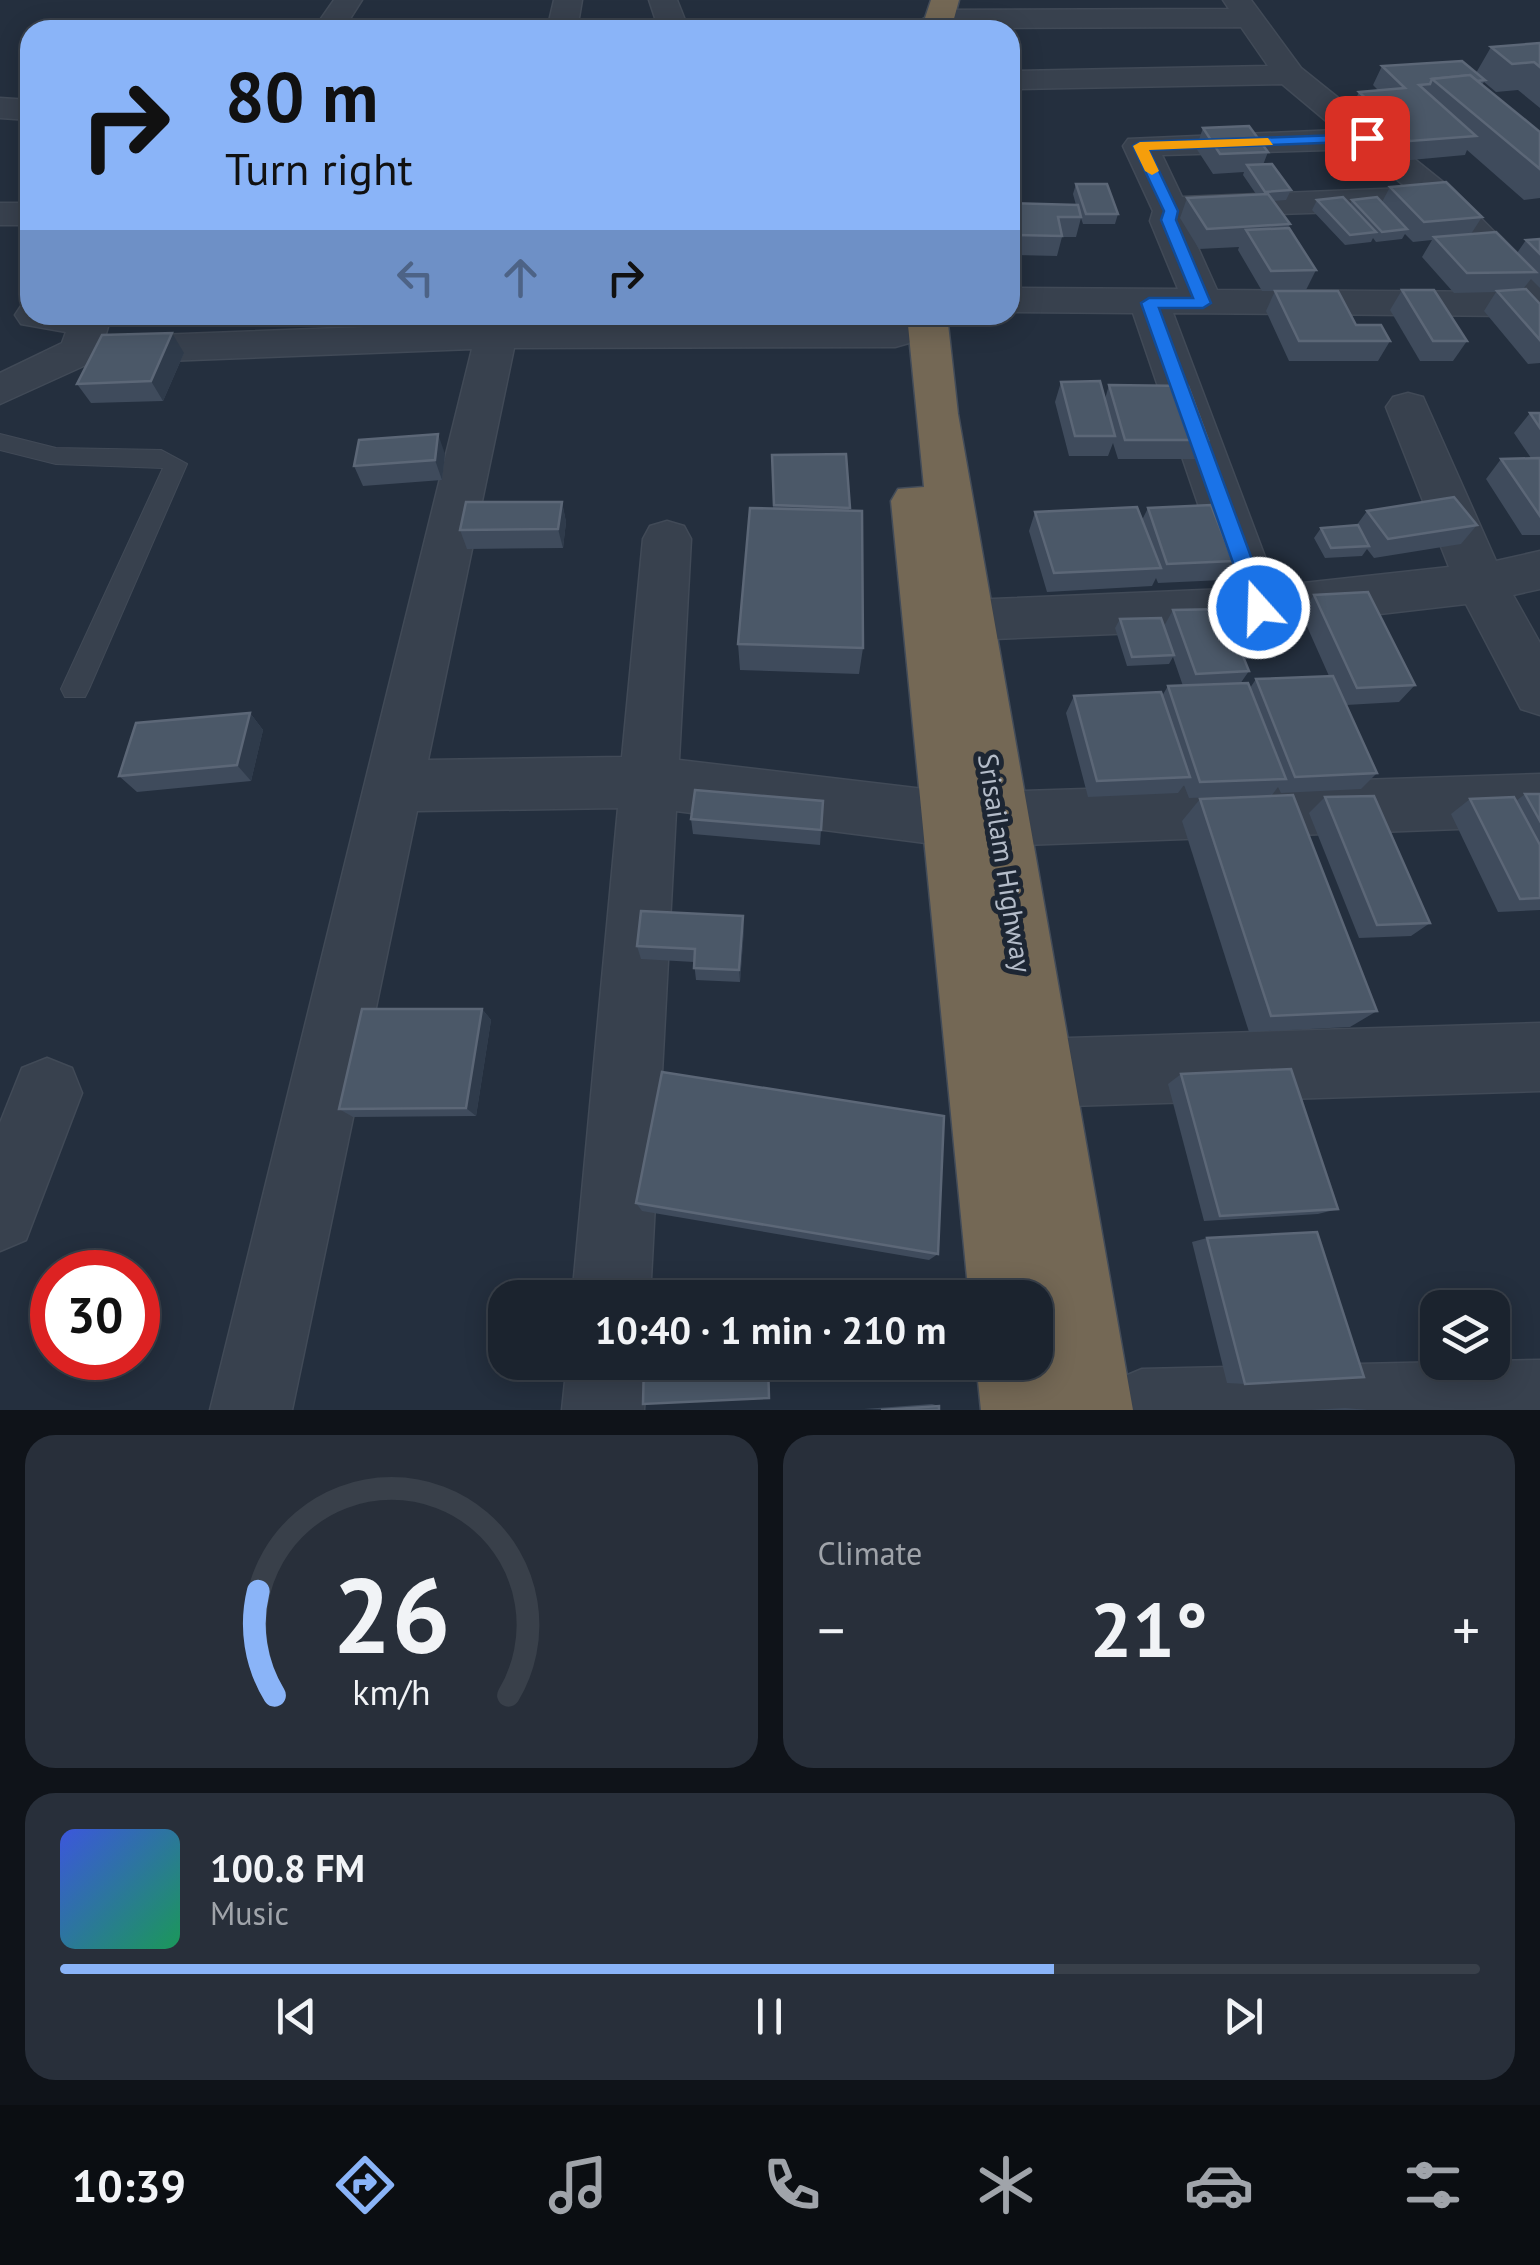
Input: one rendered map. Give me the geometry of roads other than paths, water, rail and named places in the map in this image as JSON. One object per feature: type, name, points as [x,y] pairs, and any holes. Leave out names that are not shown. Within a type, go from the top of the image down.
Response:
[{"type":"highway","name":"Srisailam Highway","points":[[907,325],[936,414],[969,620],[973,819],[1007,1280]]},
{"type":"highway","name":"Srisailam Highway","points":[[907,325],[973,819],[1038,1073],[1092,1410]]},
{"type":"highway","points":[[1018,1380],[1022,1410]]},
{"type":"street","points":[[929,16],[1243,9],[1290,75],[1440,198],[1532,290],[1531,299],[1516,304],[1020,300]]},
{"type":"street","points":[[1020,80],[1290,75]]},
{"type":"street","points":[[1203,303],[1168,220],[1171,211],[1140,146],[1367,138]]},
{"type":"street","points":[[1171,211],[1188,206],[1440,198]]},
{"type":"street","points":[[1497,254],[1540,244]]},
{"type":"street","points":[[1149,303],[1259,608]]},
{"type":"street","points":[[0,390],[88,329],[496,335],[789,325]]},
{"type":"street","points":[[251,1410],[496,335]]},
{"type":"street","points":[[1408,407],[1481,584],[1540,693]]},
{"type":"street","points":[[612,1280],[667,539]]},
{"type":"street","points":[[969,620],[1259,608],[1375,592],[1481,584],[1540,570]]},
{"type":"street","points":[[393,786],[648,782],[973,819],[1540,800]]},
{"type":"street","points":[[1038,1073],[1540,1058]]},
{"type":"street","points":[[0,1214],[47,1093]]},
{"type":"street","points":[[603,1410],[606,1380]]},
{"type":"street","points":[[1142,1410],[1540,1401]]},
{"type":"lane","points":[[0,442],[56,456],[161,458],[176,464],[75,689]]}]
